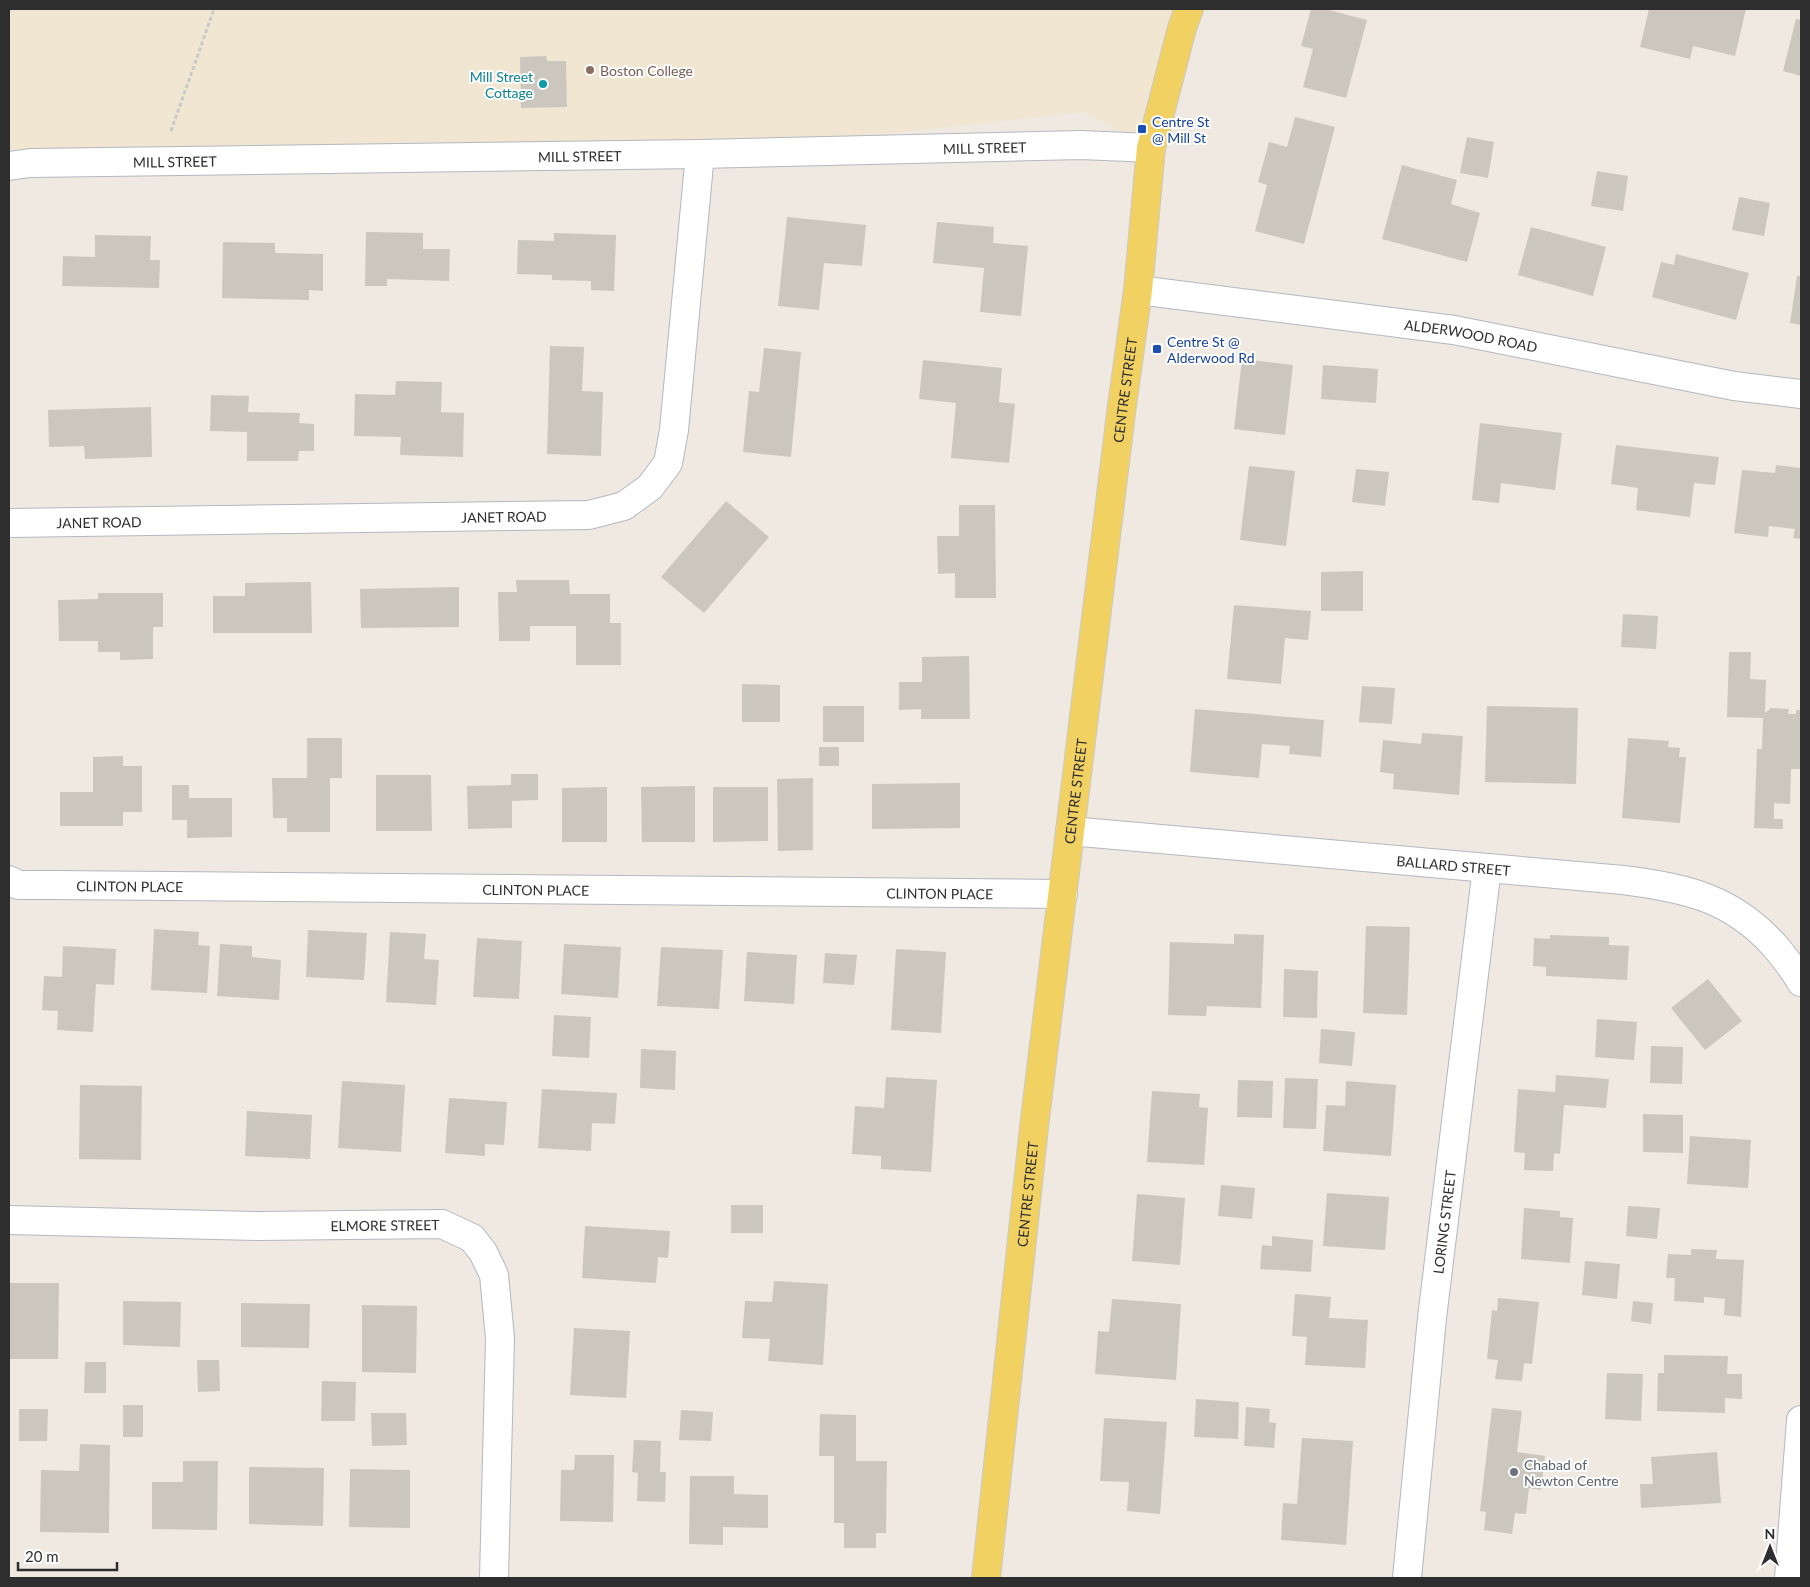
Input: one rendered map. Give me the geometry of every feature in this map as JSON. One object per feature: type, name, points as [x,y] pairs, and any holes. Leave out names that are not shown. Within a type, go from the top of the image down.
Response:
[{"type":"main road","name":"CENTRE STREET","points":[[986,1578],[1034,1127],[1119,423],[1138,290],[1151,148],[1182,28],[1189,9]]},
{"type":"street","name":"MILL STREET","points":[[9,166],[160,161],[700,154],[1081,145],[1151,148]]},
{"type":"street","name":"JANET ROAD","points":[[9,523],[589,515],[624,506],[650,487],[668,462],[674,430],[700,154]]},
{"type":"street","name":"ALDERWOOD ROAD","points":[[1138,290],[1454,330],[1734,386],[1801,394]]},
{"type":"street","name":"BALLARD STREET","points":[[1070,831],[1663,885],[1700,895],[1736,912],[1753,925],[1783,956],[1801,982]]},
{"type":"street","name":"LORING STREET","points":[[1407,1578],[1432,1318],[1487,868]]},
{"type":"street","name":"CLINTON PLACE","points":[[9,880],[18,885],[1063,894]]},
{"type":"street","name":"ELMORE STREET","points":[[9,1220],[258,1226],[442,1224],[472,1238],[483,1252],[494,1275],[500,1338],[494,1578]]},
{"type":"street","points":[[1789,1578],[1801,1420]]},
{"type":"street","points":[[1784,1578],[1801,1577]]},
{"type":"path","points":[[160,161],[214,9]]},
{"type":"shaded area","name":"Boston College","points":[[9,9],[1189,9],[1151,148],[1085,112],[700,154],[9,166]]},
{"type":"building","points":[[1311,9],[1325,9],[1367,20],[1346,98],[1303,87],[1313,49],[1301,46]]},
{"type":"building","points":[[1649,9],[1746,9],[1735,56],[1693,46],[1690,59],[1640,47]]},
{"type":"building","points":[[1796,19],[1801,20],[1801,76],[1783,71]]},
{"type":"building","name":"Mill Street Cottage","points":[[546,56],[547,61],[566,61],[567,107],[521,108],[520,57]]},
{"type":"building","points":[[1295,117],[1335,127],[1304,244],[1255,231],[1267,185],[1258,182],[1269,142],[1287,147]]},
{"type":"building","points":[[1467,137],[1494,142],[1488,178],[1460,173]]},
{"type":"building","points":[[1402,165],[1457,180],[1451,204],[1480,213],[1467,262],[1382,239]]},
{"type":"building","points":[[1597,171],[1628,176],[1623,211],[1591,206]]},
{"type":"building","points":[[1739,197],[1770,203],[1764,236],[1732,230]]},
{"type":"building","points":[[787,217],[866,225],[862,266],[824,263],[819,310],[778,306]]},
{"type":"building","points":[[937,222],[994,227],[993,243],[1028,246],[1021,316],[980,312],[984,268],[933,263]]},
{"type":"building","points":[[1531,227],[1606,247],[1593,296],[1518,275]]},
{"type":"building","points":[[366,232],[423,233],[423,249],[450,249],[449,281],[387,279],[387,286],[365,286]]},
{"type":"building","points":[[554,233],[616,235],[614,291],[591,290],[591,281],[552,280],[552,275],[517,274],[518,240],[554,241]]},
{"type":"building","points":[[95,235],[151,236],[150,260],[160,260],[159,288],[62,286],[63,256],[95,257]]},
{"type":"building","points":[[223,242],[275,243],[275,253],[323,254],[323,291],[309,290],[309,300],[222,298]]},
{"type":"building","points":[[1676,254],[1749,273],[1736,320],[1652,297],[1661,262],[1674,265]]},
{"type":"building","points":[[1797,276],[1801,276],[1801,325],[1790,323]]},
{"type":"building","points":[[550,346],[584,347],[582,391],[603,392],[601,456],[547,454]]},
{"type":"building","points":[[764,348],[801,352],[791,457],[743,452],[749,391],[759,392]]},
{"type":"building","points":[[1242,359],[1293,365],[1285,435],[1234,429]]},
{"type":"building","points":[[923,360],[1002,368],[999,402],[1015,404],[1009,463],[951,458],[956,403],[919,399]]},
{"type":"building","points":[[1323,365],[1378,369],[1376,403],[1321,399]]},
{"type":"building","points":[[396,381],[442,382],[441,412],[464,413],[463,457],[400,455],[401,437],[354,436],[355,394],[395,395]]},
{"type":"building","points":[[211,395],[249,396],[248,412],[300,413],[299,423],[314,424],[314,451],[299,451],[298,461],[247,461],[247,432],[210,431]]},
{"type":"building","points":[[151,407],[152,457],[85,459],[84,446],[49,447],[48,410]]},
{"type":"building","points":[[1480,423],[1562,433],[1555,490],[1501,483],[1499,503],[1472,500]]},
{"type":"building","points":[[1616,445],[1719,457],[1715,485],[1694,483],[1690,517],[1636,510],[1638,488],[1611,484]]},
{"type":"building","points":[[1776,465],[1801,468],[1801,539],[1793,538],[1795,529],[1769,526],[1768,537],[1734,533],[1742,470],[1775,473]]},
{"type":"building","points":[[1249,466],[1295,471],[1286,546],[1240,540]]},
{"type":"building","points":[[1356,469],[1389,472],[1385,506],[1352,502]]},
{"type":"building","points":[[726,501],[769,537],[704,613],[661,577]]},
{"type":"building","points":[[959,505],[995,505],[996,598],[955,598],[955,573],[938,574],[937,536],[959,536]]},
{"type":"building","points":[[1363,571],[1363,611],[1321,611],[1321,572]]},
{"type":"building","points":[[516,580],[569,580],[570,594],[610,594],[610,623],[621,623],[621,665],[576,665],[576,626],[530,626],[530,641],[499,641],[498,592],[517,592]]},
{"type":"building","points":[[311,582],[312,633],[213,633],[213,596],[245,596],[245,583]]},
{"type":"building","points":[[459,587],[459,627],[361,628],[360,589]]},
{"type":"building","points":[[98,593],[163,593],[163,627],[153,627],[153,659],[120,660],[120,652],[98,652],[98,641],[59,641],[58,600],[98,599]]},
{"type":"building","points":[[1234,605],[1311,611],[1308,640],[1285,638],[1281,684],[1227,679]]},
{"type":"building","points":[[1623,614],[1658,616],[1656,649],[1621,647]]},
{"type":"building","points":[[1729,652],[1751,652],[1750,679],[1766,680],[1765,713],[1771,708],[1789,709],[1788,714],[1796,714],[1796,710],[1801,710],[1801,769],[1791,769],[1790,804],[1774,803],[1774,819],[1783,819],[1783,829],[1754,828],[1757,749],[1762,749],[1763,718],[1727,717]]},
{"type":"building","points":[[969,656],[970,719],[921,719],[921,709],[899,710],[899,682],[922,682],[922,657]]},
{"type":"building","points":[[742,684],[780,685],[780,722],[742,722]]},
{"type":"building","points":[[1362,686],[1395,688],[1392,724],[1359,722]]},
{"type":"building","points":[[823,706],[864,706],[864,742],[823,742]]},
{"type":"building","points":[[1487,706],[1578,708],[1576,784],[1485,782]]},
{"type":"building","points":[[1195,709],[1324,720],[1321,757],[1289,754],[1290,746],[1262,744],[1259,778],[1190,772]]},
{"type":"building","points":[[1422,733],[1463,736],[1459,795],[1393,789],[1394,774],[1380,772],[1383,740],[1421,744]]},
{"type":"building","points":[[307,738],[342,738],[342,778],[330,778],[330,832],[287,832],[287,818],[273,818],[272,778],[307,778]]},
{"type":"building","points":[[1628,738],[1669,741],[1668,747],[1680,748],[1679,757],[1686,757],[1680,823],[1622,818]]},
{"type":"building","points":[[819,747],[839,747],[839,766],[819,766]]},
{"type":"building","points":[[123,756],[123,766],[142,766],[142,812],[123,812],[123,826],[60,826],[60,792],[93,792],[93,757]]},
{"type":"building","points":[[511,774],[538,774],[538,800],[512,801],[512,828],[468,829],[467,786],[511,785]]},
{"type":"building","points":[[376,775],[431,775],[432,831],[376,831]]},
{"type":"building","points":[[813,778],[813,850],[778,851],[777,779]]},
{"type":"building","points":[[960,783],[960,828],[872,829],[872,784]]},
{"type":"building","points":[[172,785],[189,785],[189,798],[232,798],[232,837],[187,838],[187,820],[172,820]]},
{"type":"building","points":[[695,786],[695,842],[642,842],[641,787]]},
{"type":"building","points":[[607,787],[607,842],[562,842],[562,788]]},
{"type":"building","points":[[713,787],[768,787],[768,841],[713,842]]},
{"type":"building","points":[[1366,926],[1410,927],[1407,1015],[1363,1013]]},
{"type":"building","points":[[154,929],[199,932],[198,945],[210,946],[207,993],[151,990]]},
{"type":"building","points":[[308,930],[367,933],[364,980],[306,977]]},
{"type":"building","points":[[390,932],[426,934],[424,959],[439,960],[436,1005],[386,1002]]},
{"type":"building","points":[[1234,934],[1264,935],[1261,1008],[1207,1006],[1206,1016],[1168,1015],[1170,942],[1234,944]]},
{"type":"building","points":[[1550,935],[1609,937],[1609,945],[1629,946],[1627,980],[1546,976],[1546,967],[1533,966],[1534,938],[1550,939]]},
{"type":"building","points":[[477,938],[522,941],[519,999],[473,997]]},
{"type":"building","points":[[220,944],[252,946],[252,957],[281,960],[279,1000],[217,996]]},
{"type":"building","points":[[564,944],[621,947],[618,998],[561,994]]},
{"type":"building","points":[[63,946],[116,949],[114,985],[96,984],[93,1032],[57,1030],[58,1011],[42,1010],[44,976],[62,977]]},
{"type":"building","points":[[661,947],[723,950],[719,1009],[657,1006]]},
{"type":"building","points":[[896,949],[946,952],[941,1033],[891,1030]]},
{"type":"building","points":[[747,952],[797,955],[794,1004],[744,1001]]},
{"type":"building","points":[[825,953],[857,955],[854,985],[823,983]]},
{"type":"building","points":[[1284,969],[1318,971],[1317,1018],[1283,1017]]},
{"type":"building","points":[[1708,979],[1742,1021],[1705,1050],[1671,1008]]},
{"type":"building","points":[[554,1015],[591,1017],[589,1058],[552,1056]]},
{"type":"building","points":[[1597,1019],[1637,1022],[1634,1060],[1595,1057]]},
{"type":"building","points":[[1321,1029],[1355,1032],[1352,1066],[1319,1063]]},
{"type":"building","points":[[1651,1046],[1683,1047],[1682,1084],[1650,1083]]},
{"type":"building","points":[[641,1049],[676,1051],[675,1090],[640,1088]]},
{"type":"building","points":[[1556,1075],[1609,1079],[1606,1108],[1564,1105],[1560,1154],[1554,1153],[1553,1171],[1524,1170],[1525,1153],[1514,1152],[1518,1089],[1555,1092]]},
{"type":"building","points":[[886,1077],[937,1080],[931,1172],[881,1169],[881,1156],[852,1154],[855,1106],[884,1108]]},
{"type":"building","points":[[1285,1078],[1318,1079],[1316,1129],[1283,1128]]},
{"type":"building","points":[[1238,1080],[1273,1081],[1272,1118],[1237,1117]]},
{"type":"building","points":[[342,1081],[405,1085],[401,1152],[338,1148]]},
{"type":"building","points":[[1346,1081],[1396,1085],[1391,1156],[1323,1151],[1326,1105],[1345,1106]]},
{"type":"building","points":[[80,1085],[142,1086],[141,1160],[79,1159]]},
{"type":"building","points":[[542,1089],[617,1093],[615,1124],[592,1123],[591,1151],[538,1148]]},
{"type":"building","points":[[1152,1091],[1200,1094],[1199,1107],[1208,1108],[1204,1165],[1147,1162]]},
{"type":"building","points":[[449,1098],[507,1102],[504,1145],[485,1144],[485,1156],[445,1153]]},
{"type":"building","points":[[247,1111],[312,1115],[310,1159],[245,1156]]},
{"type":"building","points":[[1643,1114],[1683,1115],[1683,1153],[1643,1152]]},
{"type":"building","points":[[1690,1136],[1751,1140],[1748,1188],[1687,1184]]},
{"type":"building","points":[[1221,1185],[1255,1188],[1252,1219],[1218,1216]]},
{"type":"building","points":[[1327,1193],[1389,1197],[1385,1250],[1323,1246]]},
{"type":"building","points":[[1137,1194],[1185,1198],[1180,1265],[1132,1261]]},
{"type":"building","points":[[731,1205],[763,1205],[763,1233],[731,1233]]},
{"type":"building","points":[[1628,1206],[1660,1208],[1657,1239],[1626,1236]]},
{"type":"building","points":[[1524,1208],[1560,1211],[1560,1217],[1573,1218],[1570,1263],[1521,1259]]},
{"type":"building","points":[[585,1226],[670,1231],[668,1258],[658,1257],[656,1283],[582,1278]]},
{"type":"building","points":[[1272,1236],[1313,1240],[1311,1272],[1260,1269],[1262,1245],[1272,1246]]},
{"type":"building","points":[[1691,1249],[1717,1250],[1716,1259],[1744,1260],[1741,1317],[1724,1315],[1725,1299],[1704,1297],[1704,1303],[1674,1301],[1675,1278],[1666,1278],[1668,1254],[1691,1255]]},
{"type":"building","points":[[1585,1261],[1620,1264],[1617,1299],[1582,1295]]},
{"type":"building","points":[[774,1281],[828,1284],[823,1365],[768,1361],[770,1339],[742,1338],[745,1301],[772,1302]]},
{"type":"building","points":[[10,1283],[59,1283],[58,1359],[9,1359]]},
{"type":"building","points":[[1295,1294],[1331,1297],[1329,1318],[1368,1320],[1365,1368],[1305,1365],[1307,1337],[1292,1336]]},
{"type":"building","points":[[1498,1298],[1539,1302],[1532,1364],[1524,1363],[1522,1381],[1495,1379],[1498,1360],[1487,1359],[1492,1310],[1497,1311]]},
{"type":"building","points":[[1112,1299],[1181,1304],[1176,1380],[1095,1374],[1098,1331],[1109,1332]]},
{"type":"building","points":[[123,1301],[181,1302],[180,1347],[123,1345]]},
{"type":"building","points":[[1633,1301],[1653,1303],[1651,1324],[1631,1321]]},
{"type":"building","points":[[241,1303],[310,1304],[309,1348],[241,1347]]},
{"type":"building","points":[[362,1305],[417,1306],[416,1373],[362,1372]]},
{"type":"building","points":[[574,1328],[630,1331],[626,1398],[570,1395]]},
{"type":"building","points":[[1664,1355],[1728,1356],[1727,1374],[1742,1374],[1742,1399],[1725,1398],[1725,1413],[1657,1411],[1658,1373],[1664,1373]]},
{"type":"building","points":[[197,1360],[219,1360],[220,1391],[198,1392]]},
{"type":"building","points":[[85,1362],[106,1362],[106,1393],[84,1393]]},
{"type":"building","points":[[1607,1373],[1643,1374],[1641,1421],[1605,1419]]},
{"type":"building","points":[[322,1381],[356,1382],[355,1421],[321,1421]]},
{"type":"building","points":[[1196,1399],[1239,1402],[1238,1439],[1194,1437]]},
{"type":"building","points":[[123,1405],[143,1405],[143,1437],[123,1437]]},
{"type":"building","points":[[1246,1407],[1270,1409],[1269,1422],[1276,1423],[1274,1448],[1244,1446]]},
{"type":"building","name":"Chabad of Newton Centre","points":[[1492,1408],[1522,1411],[1517,1452],[1545,1456],[1541,1490],[1529,1488],[1526,1514],[1515,1513],[1512,1534],[1484,1530],[1486,1512],[1480,1511]]},
{"type":"building","points":[[19,1409],[48,1409],[47,1441],[19,1441]]},
{"type":"building","points":[[681,1410],[713,1412],[711,1441],[679,1440]]},
{"type":"building","points":[[371,1413],[406,1413],[407,1445],[372,1446]]},
{"type":"building","points":[[820,1414],[856,1415],[856,1461],[887,1461],[886,1533],[876,1533],[876,1548],[844,1548],[844,1523],[834,1523],[834,1456],[819,1456]]},
{"type":"building","points":[[1104,1418],[1167,1422],[1160,1514],[1127,1511],[1129,1482],[1100,1481]]},
{"type":"building","points":[[1302,1438],[1353,1441],[1346,1545],[1281,1540],[1283,1503],[1297,1504]]},
{"type":"building","points":[[634,1440],[661,1441],[660,1472],[666,1472],[665,1502],[637,1501],[638,1473],[632,1472]]},
{"type":"building","points":[[80,1444],[110,1445],[109,1533],[40,1532],[41,1470],[79,1471]]},
{"type":"building","points":[[1717,1452],[1721,1503],[1641,1508],[1640,1484],[1653,1484],[1651,1457]]},
{"type":"building","points":[[575,1455],[614,1455],[613,1522],[560,1521],[561,1470],[574,1470]]},
{"type":"building","points":[[183,1461],[218,1461],[217,1530],[152,1529],[152,1482],[183,1482]]},
{"type":"building","points":[[249,1467],[324,1468],[323,1526],[249,1524]]},
{"type":"building","points":[[350,1469],[410,1470],[410,1528],[349,1527]]},
{"type":"building","points":[[690,1476],[734,1476],[734,1494],[768,1495],[768,1528],[723,1527],[723,1545],[689,1544]]},
{"type":"place","name":"Boston College","points":[[590,70]]},
{"type":"place","name":"Mill Street Cottage","points":[[543,84]]},
{"type":"place","name":"Centre St @ Mill St","points":[[1142,129]]},
{"type":"place","name":"Centre St @ Alderwood Rd","points":[[1157,349]]},
{"type":"place","name":"Chabad of Newton Centre","points":[[1514,1472]]}]
